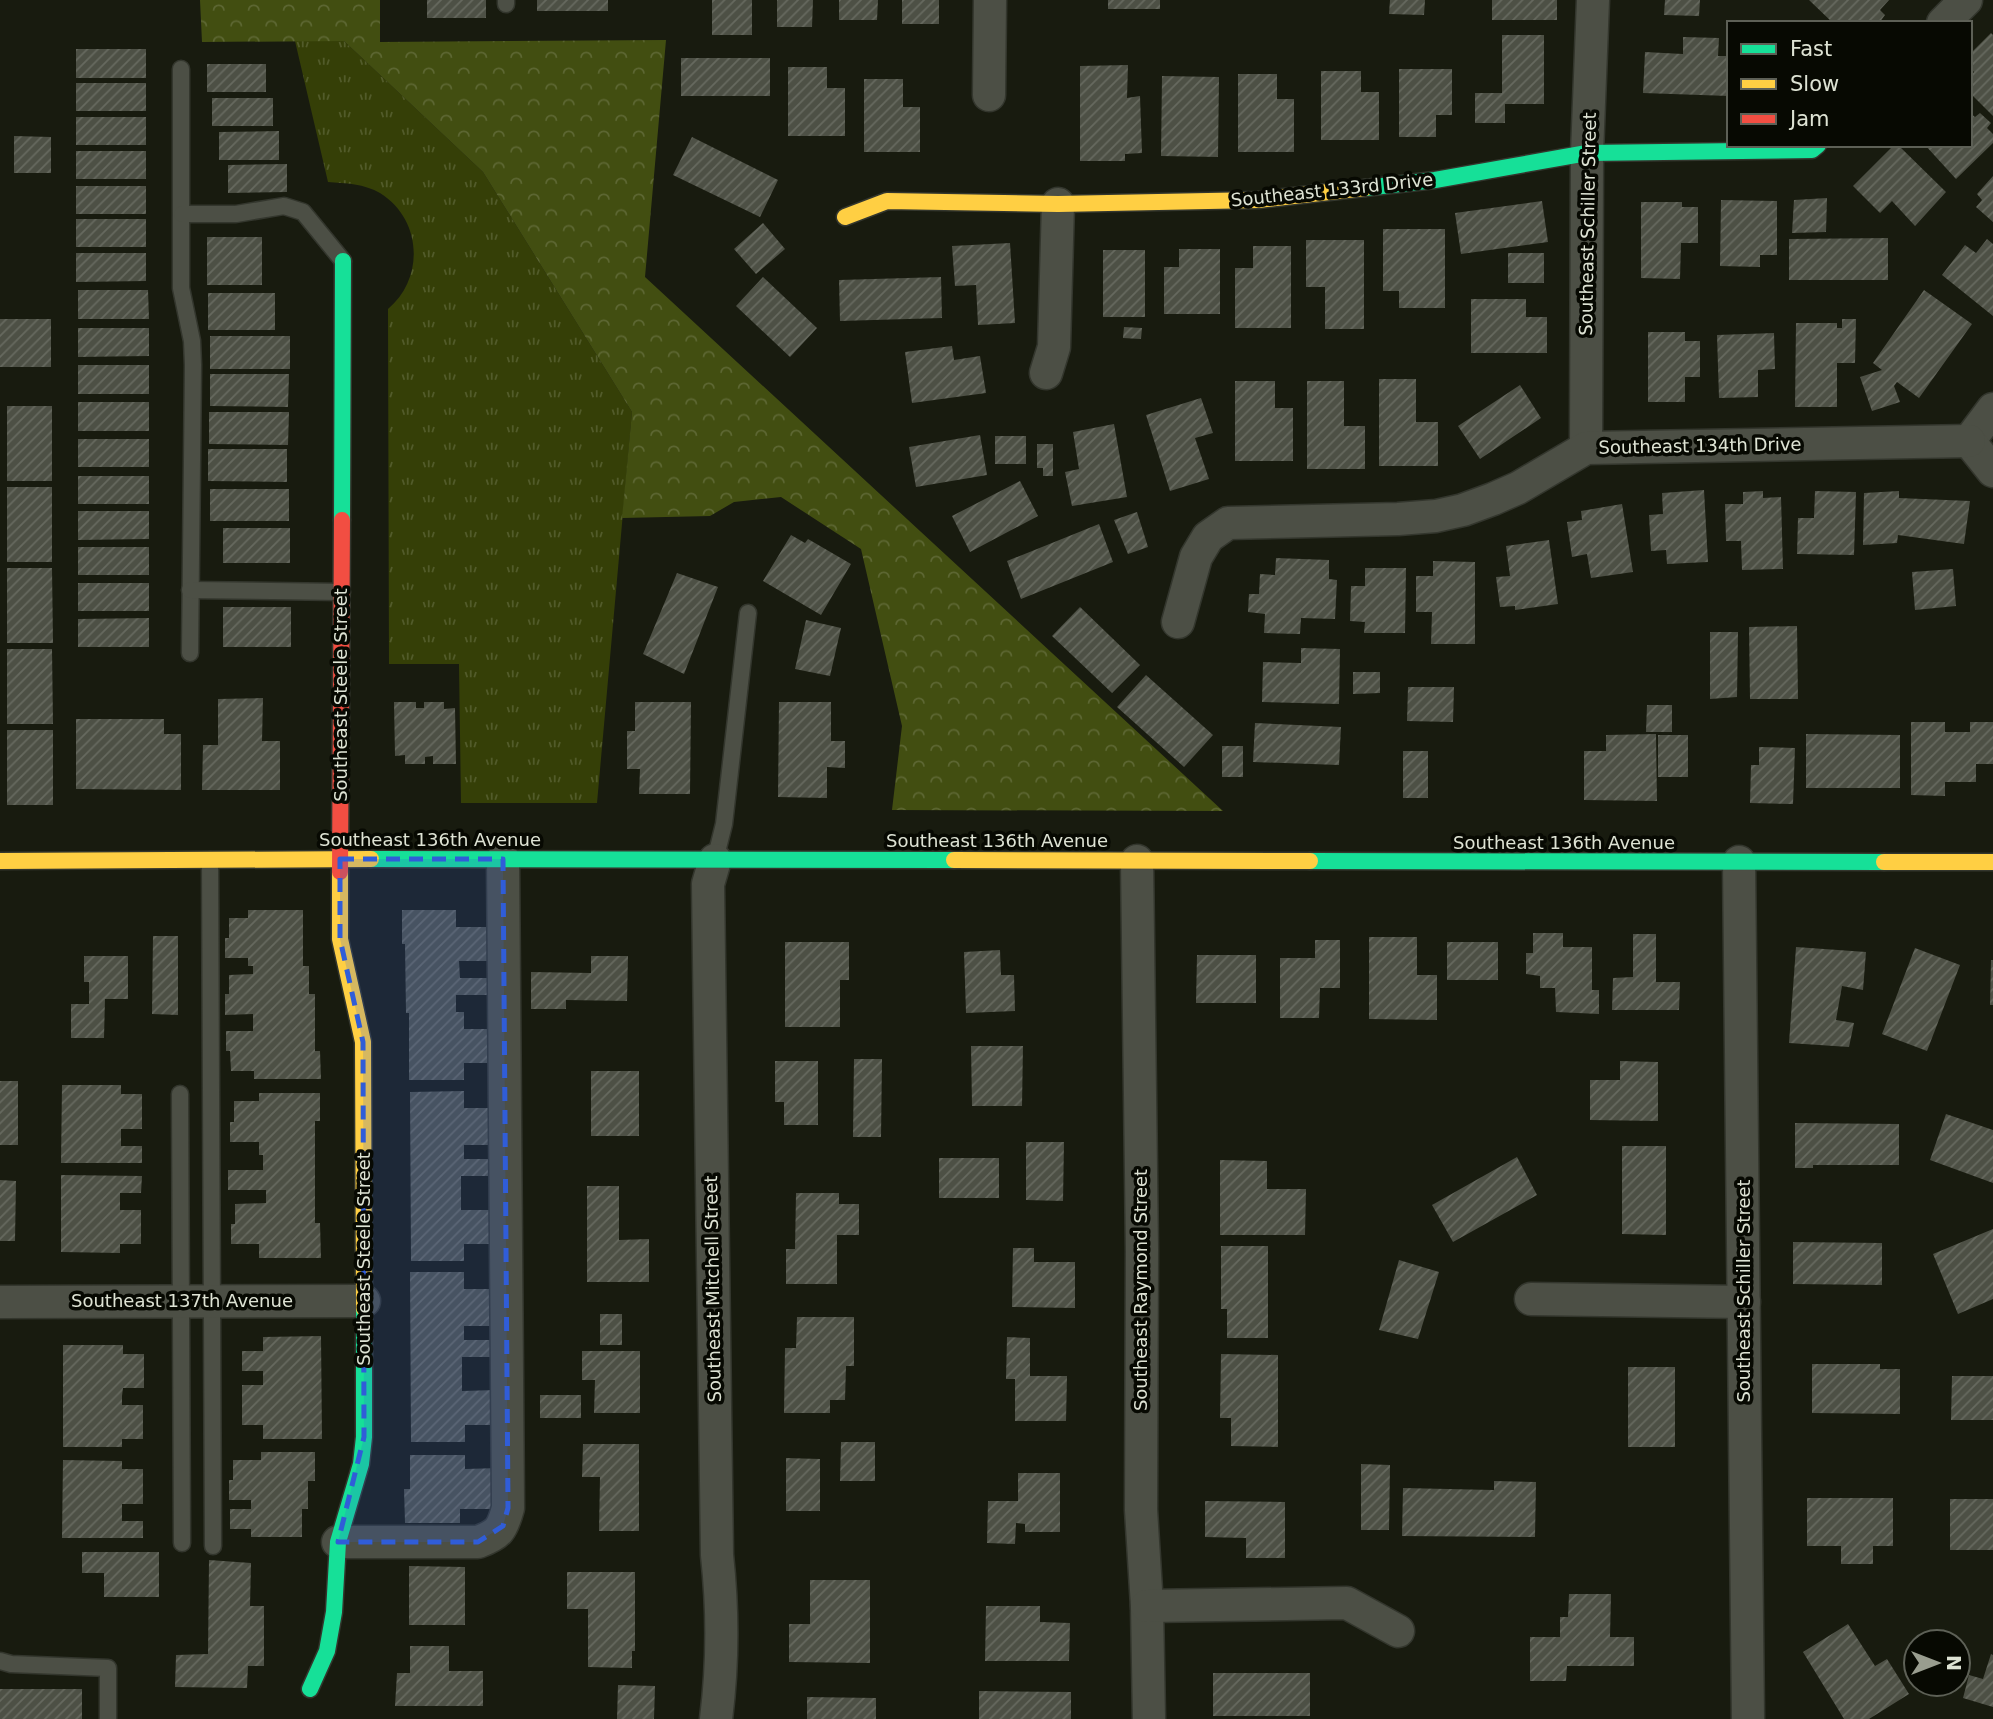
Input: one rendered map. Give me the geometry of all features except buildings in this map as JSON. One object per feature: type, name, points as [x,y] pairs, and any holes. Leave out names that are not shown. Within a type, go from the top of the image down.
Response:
[{"type":"street","points":[[989,95],[990,0]]},
{"type":"street","name":"Southeast Schiller Street","points":[[1586,448],[1587,153],[1593,0]]},
{"type":"street","points":[[1945,21],[1966,0]]},
{"type":"street","name":"Southeast 133rd Drive","points":[[845,217],[887,201],[1058,204],[1269,199],[1435,180],[1587,153],[1812,150],[1816,147]]},
{"type":"street","points":[[1046,373],[1054,347],[1058,204]]},
{"type":"street","name":"Southeast Steele Street","points":[[310,1689],[327,1651],[332,1625],[338,1542],[361,1464],[364,1437],[363,1042],[359,1012],[340,939],[343,261]]},
{"type":"street","points":[[1993,409],[1969,442],[1993,471]]},
{"type":"street","name":"Southeast 134th Drive","points":[[1178,622],[1196,557],[1208,537],[1228,523],[1436,516],[1463,510],[1518,488],[1586,448],[1969,442]]},
{"type":"street","points":[[338,1542],[478,1542],[494,1536],[503,1526],[508,1508],[503,859]]},
{"type":"street","name":"Southeast 136th Avenue","points":[[0,861],[503,859],[1993,862]]},
{"type":"street","name":"Southeast Mitchell Street","points":[[715,860],[708,884],[717,1532],[722,1602],[721,1682],[716,1719]]},
{"type":"street","name":"Southeast Raymond Street","points":[[1137,861],[1142,1250],[1141,1510],[1147,1606],[1149,1719]]},
{"type":"street","name":"Southeast Schiller Street","points":[[1739,862],[1748,1719]]},
{"type":"street","points":[[1531,1299],[1744,1302]]},
{"type":"street","name":"Southeast 137th Avenue","points":[[0,1302],[364,1301]]},
{"type":"street","points":[[1147,1606],[1347,1603],[1398,1632]]},
{"type":"lane","points":[[181,69],[181,288],[192,341],[193,365],[190,653]]},
{"type":"lane","points":[[182,214],[236,214],[284,206],[303,212],[343,261]]},
{"type":"lane","points":[[190,590],[342,592]]},
{"type":"lane","points":[[715,860],[724,824],[748,613]]},
{"type":"lane","points":[[210,860],[213,1546]]},
{"type":"lane","points":[[180,1094],[182,1543]]},
{"type":"lane","points":[[0,1661],[11,1664],[108,1668],[108,1719]]},
{"type":"highlighted area","points":[[340,859],[503,859],[508,1508],[503,1526],[478,1542],[338,1542],[364,1437],[363,1042],[340,939]]},
{"type":"green space","points":[[200,0],[380,0],[380,42],[666,40],[645,277],[1223,811],[892,810],[902,726],[861,549],[781,497],[734,502],[710,516],[622,518],[632,412],[483,172],[344,41],[202,42]]},
{"type":"green space","points":[[295,41],[344,41],[483,172],[632,412],[597,803],[461,803],[459,664],[389,664],[388,309],[400,296],[408,281],[413,266],[414,249],[404,218],[394,204],[380,193],[361,186],[328,182]]},
{"type":"traffic: fast","points":[[1365,188],[1435,180],[1587,153],[1812,150],[1816,147]]},
{"type":"traffic: fast","points":[[342,520],[343,261]]},
{"type":"traffic: fast","points":[[371,859],[954,860]]},
{"type":"traffic: fast","points":[[1310,861],[1884,862]]},
{"type":"traffic: fast","points":[[310,1689],[327,1651],[334,1612],[338,1542],[361,1464],[364,1437],[364,1309]]},
{"type":"traffic: slow","points":[[845,217],[887,201],[1058,204],[1258,200],[1365,188]]},
{"type":"traffic: slow","points":[[0,861],[371,859]]},
{"type":"traffic: slow","points":[[954,860],[1310,861]]},
{"type":"traffic: slow","points":[[1884,862],[1993,862]]},
{"type":"traffic: slow","points":[[340,872],[340,939],[363,1042],[364,1309]]},
{"type":"traffic: jam","points":[[340,872],[342,520]]}]
